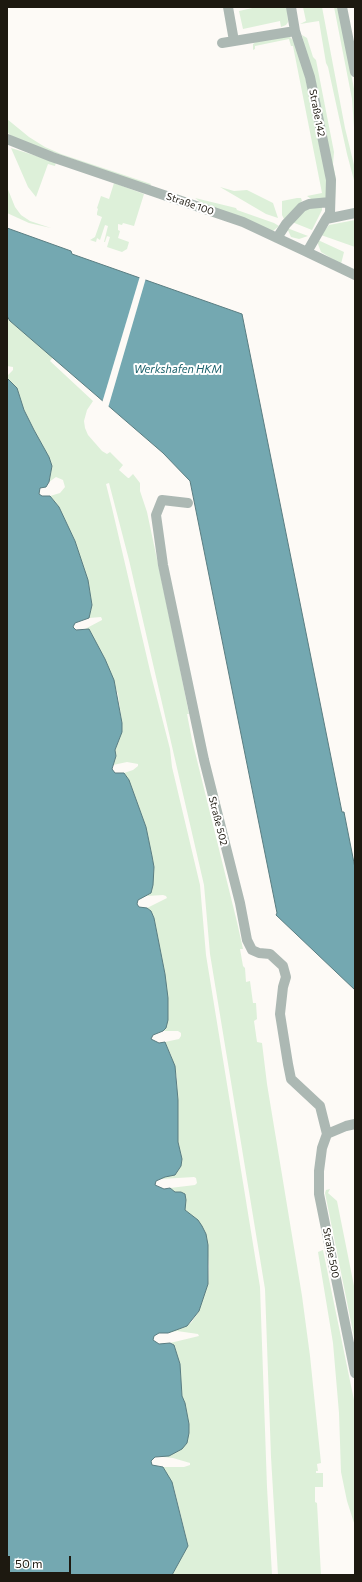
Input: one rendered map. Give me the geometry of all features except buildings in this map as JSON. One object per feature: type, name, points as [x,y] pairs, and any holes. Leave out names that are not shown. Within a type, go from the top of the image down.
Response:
[{"type":"street","points":[[228,7],[234,41]]},
{"type":"street","name":"Straße 142","points":[[291,7],[295,31],[310,78],[331,180],[330,213],[326,219]]},
{"type":"street","points":[[342,7],[355,72]]},
{"type":"street","points":[[222,43],[295,31]]},
{"type":"street","name":"Straße 100","points":[[7,139],[52,157],[243,222],[307,252]]},
{"type":"street","points":[[277,238],[286,224],[302,207],[309,204],[330,202]]},
{"type":"street","points":[[355,213],[326,219],[307,252],[355,275]]},
{"type":"street","name":"Straße 502","points":[[188,503],[162,500],[156,515],[163,565],[204,760],[240,903],[247,940],[252,950],[259,954],[270,954],[283,966],[286,977],[283,987],[280,1014],[291,1079],[320,1106],[327,1134]]},
{"type":"street","points":[[327,1134],[355,1124]]},
{"type":"street","name":"Straße 500","points":[[327,1134],[322,1148],[319,1171],[319,1194],[355,1373]]},
{"type":"green space","points":[[257,7],[287,7],[288,22],[286,25],[281,27],[280,21],[243,29],[239,11]]},
{"type":"green space","points":[[303,7],[322,7],[345,128],[355,169],[355,184],[326,63],[319,21],[300,24],[306,21]]},
{"type":"green space","points":[[334,7],[338,7],[355,94],[355,142],[352,99]]},
{"type":"green space","points":[[302,35],[307,38],[313,57],[316,60],[334,152],[333,164],[336,179],[336,199],[335,179]]},
{"type":"green space","points":[[289,36],[294,41],[302,62],[328,187],[326,198],[314,201],[307,196],[322,193],[293,46],[291,46],[289,39],[255,46],[255,49],[253,50],[253,44],[256,42]]},
{"type":"green space","points":[[7,119],[29,137],[45,147],[61,154],[151,184],[150,186],[15,139],[7,132]]},
{"type":"green space","points":[[11,148],[56,162],[55,166],[48,164],[36,197],[28,187]]},
{"type":"green space","points":[[114,183],[144,194],[134,226],[123,223],[122,225],[118,224],[118,230],[120,231],[118,238],[129,242],[127,249],[122,252],[107,247],[110,237],[107,236],[104,242],[108,226],[105,225],[100,240],[97,238],[96,242],[90,240],[95,237],[102,217],[97,215],[97,208],[101,196],[109,199]]},
{"type":"green space","points":[[7,187],[15,207],[21,215],[30,221],[51,228],[29,223],[7,213]]},
{"type":"green space","points":[[220,187],[234,191],[247,190],[273,203],[278,218],[266,214]]},
{"type":"green space","points":[[195,198],[236,208],[237,210],[279,226],[273,231],[202,203]]},
{"type":"green space","points":[[301,198],[302,201],[284,219],[282,215],[282,201]]},
{"type":"green space","points":[[322,207],[312,230],[292,222],[307,208]]},
{"type":"green space","points":[[355,220],[355,247],[321,235],[329,225]]},
{"type":"green space","points":[[287,228],[308,236],[299,239],[291,237]]},
{"type":"green space","points":[[318,240],[344,252],[341,264],[321,252]]},
{"type":"green space","points":[[7,316],[10,321],[53,357],[50,361],[93,401],[87,410],[84,421],[88,435],[102,451],[107,454],[110,452],[123,465],[119,470],[128,478],[133,474],[140,483],[140,491],[147,512],[175,644],[189,714],[187,714],[192,740],[237,922],[243,949],[240,949],[243,966],[245,968],[246,982],[250,981],[253,1003],[256,1003],[257,1019],[254,1021],[257,1042],[262,1043],[267,1084],[302,1296],[310,1356],[321,1463],[317,1464],[318,1471],[316,1471],[316,1473],[323,1473],[323,1487],[315,1487],[321,1575],[278,1575],[271,1457],[265,1289],[210,954],[204,885],[129,560],[109,483],[106,484],[170,749],[172,767],[200,885],[206,955],[260,1287],[267,1487],[272,1575],[172,1575],[188,1545],[174,1488],[163,1467],[184,1467],[190,1465],[190,1463],[163,1457],[169,1456],[189,1424],[185,1403],[182,1396],[180,1364],[174,1345],[170,1343],[199,1336],[198,1334],[177,1331],[168,1333],[177,1328],[183,1328],[191,1323],[199,1311],[208,1284],[209,1266],[206,1234],[198,1220],[184,1210],[186,1200],[181,1192],[175,1192],[170,1188],[195,1185],[197,1183],[196,1178],[161,1179],[178,1171],[181,1166],[182,1159],[178,1142],[177,1078],[171,1055],[165,1042],[179,1039],[181,1033],[178,1031],[163,1031],[166,1028],[165,974],[154,918],[151,911],[147,908],[167,898],[163,895],[147,896],[151,893],[154,867],[152,856],[146,827],[129,780],[124,773],[133,770],[138,766],[138,764],[127,762],[113,765],[122,723],[118,694],[105,659],[89,630],[85,629],[102,619],[101,617],[89,618],[92,605],[88,580],[75,541],[59,507],[50,496],[60,493],[65,487],[63,480],[56,477],[49,482],[52,466],[49,457],[24,410],[17,388],[7,378],[13,370],[13,367],[7,366]]},
{"type":"green space","points":[[330,1189],[328,1193],[337,1201],[355,1291],[355,1342],[325,1193],[326,1190]]},
{"type":"green space","points":[[323,1250],[355,1405],[355,1526],[347,1501],[341,1472],[339,1413],[333,1343],[318,1252]]},
{"type":"water","name":"Werkshafen HKM","points":[[7,228],[71,251],[72,254],[242,314],[342,812],[344,812],[355,868],[355,990],[276,915],[277,913],[190,481],[163,453],[10,321],[7,316]]},
{"type":"water","points":[[7,378],[17,388],[24,410],[49,457],[52,466],[49,482],[46,487],[40,488],[39,494],[42,496],[50,496],[59,507],[75,541],[88,580],[92,605],[89,618],[75,623],[73,627],[76,630],[89,629],[114,680],[122,723],[122,732],[115,750],[116,756],[112,769],[115,773],[124,773],[129,780],[146,827],[152,856],[154,867],[151,893],[138,900],[137,904],[139,907],[147,908],[151,911],[154,918],[165,974],[168,998],[168,1020],[166,1028],[163,1031],[153,1035],[151,1039],[159,1043],[165,1042],[175,1066],[178,1100],[178,1142],[182,1159],[181,1166],[175,1175],[156,1181],[155,1185],[164,1189],[170,1188],[175,1192],[185,1194],[185,1210],[198,1220],[202,1226],[206,1234],[208,1245],[208,1284],[199,1311],[187,1326],[168,1333],[159,1333],[154,1336],[153,1340],[159,1344],[170,1343],[174,1345],[180,1364],[182,1396],[185,1403],[189,1424],[187,1443],[182,1449],[169,1456],[155,1457],[151,1461],[152,1465],[163,1467],[172,1482],[188,1546],[172,1575],[7,1575]]},
{"type":"pier","points":[[140,276],[146,278],[108,408],[102,403]]}]
